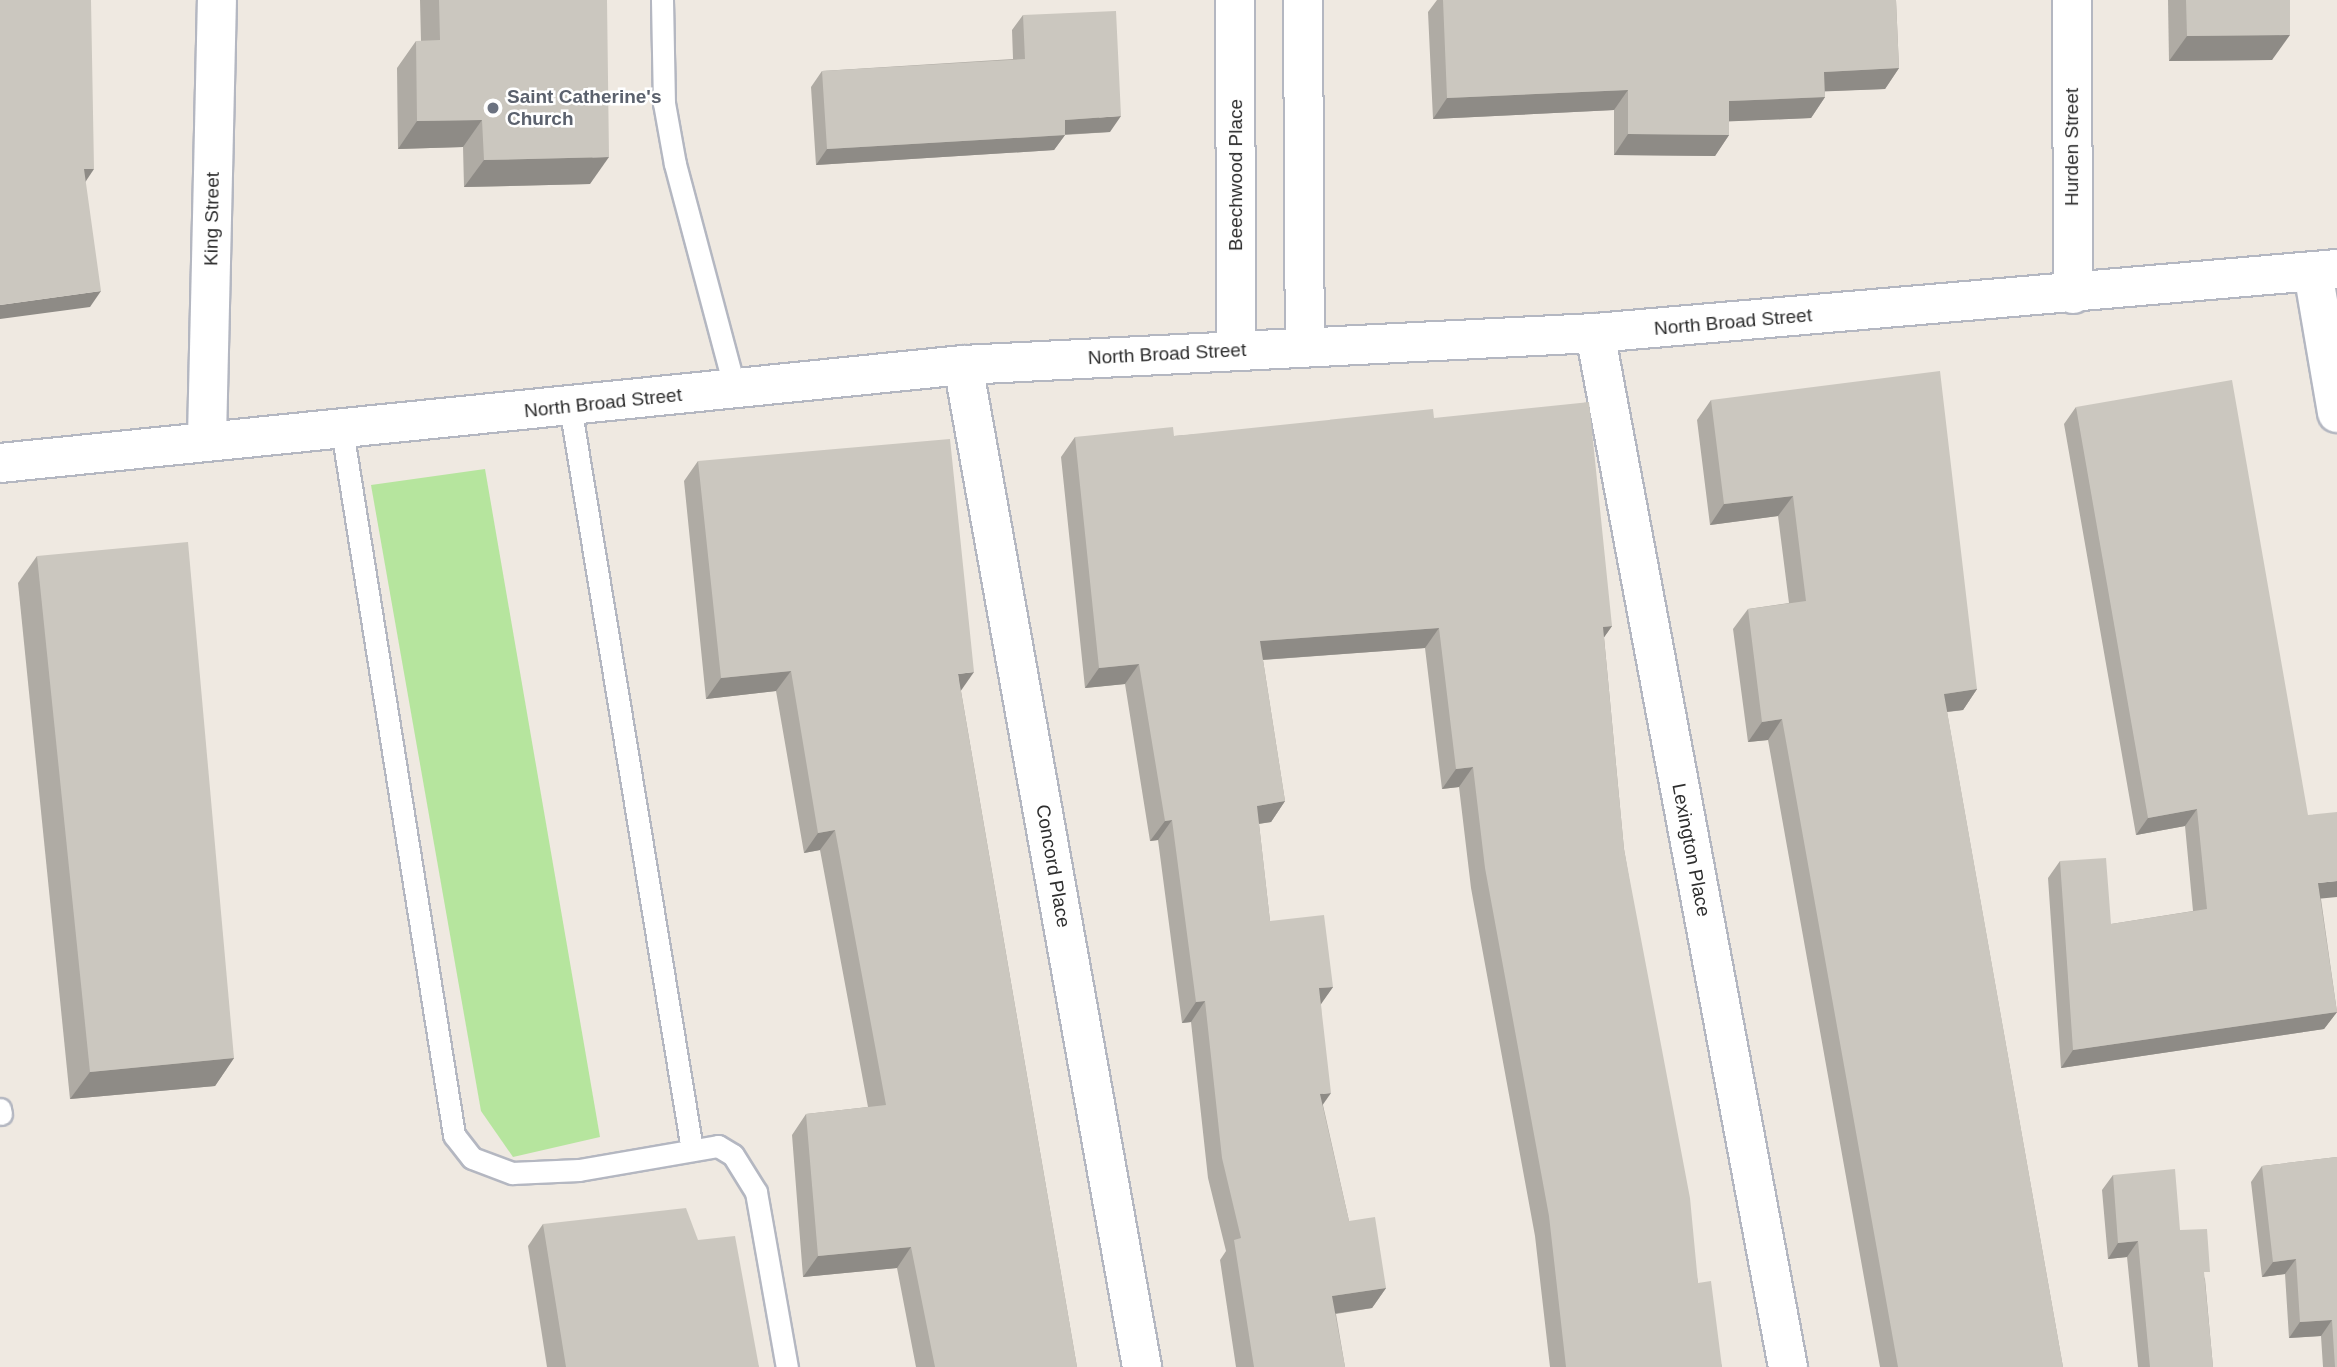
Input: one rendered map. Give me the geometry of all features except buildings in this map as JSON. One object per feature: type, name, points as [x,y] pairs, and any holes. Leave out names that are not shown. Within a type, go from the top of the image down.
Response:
[{"type":"street","name":"King Street","points":[[207,438],[217,0]]},
{"type":"street","name":"Beechwood Place","points":[[1235,0],[1236,351]]},
{"type":"street","points":[[1303,0],[1305,346]]},
{"type":"street","name":"Hurden Street","points":[[2071,0],[2073,294]]},
{"type":"street","name":"North Broad Street","points":[[0,463],[207,438],[342,430],[963,365],[1595,333],[2325,271]]},
{"type":"street","points":[[2325,271],[2337,413]]},
{"type":"street","name":"Lexington Place","points":[[1595,333],[1788,1367]]},
{"type":"street","name":"Concord Place","points":[[963,365],[1142,1367]]},
{"type":"lane","points":[[662,0],[664,103],[676,164],[735,388]]},
{"type":"lane","points":[[570,406],[692,1149]]},
{"type":"lane","points":[[342,430],[454,1135],[472,1158],[512,1173],[579,1170],[718,1146],[733,1155],[756,1192],[787,1367]]},
{"type":"green space","points":[[485,469],[600,1137],[513,1157],[481,1111],[371,485]]},
{"type":"place","name":"Saint Catherine's Church","points":[[493,108]]}]
